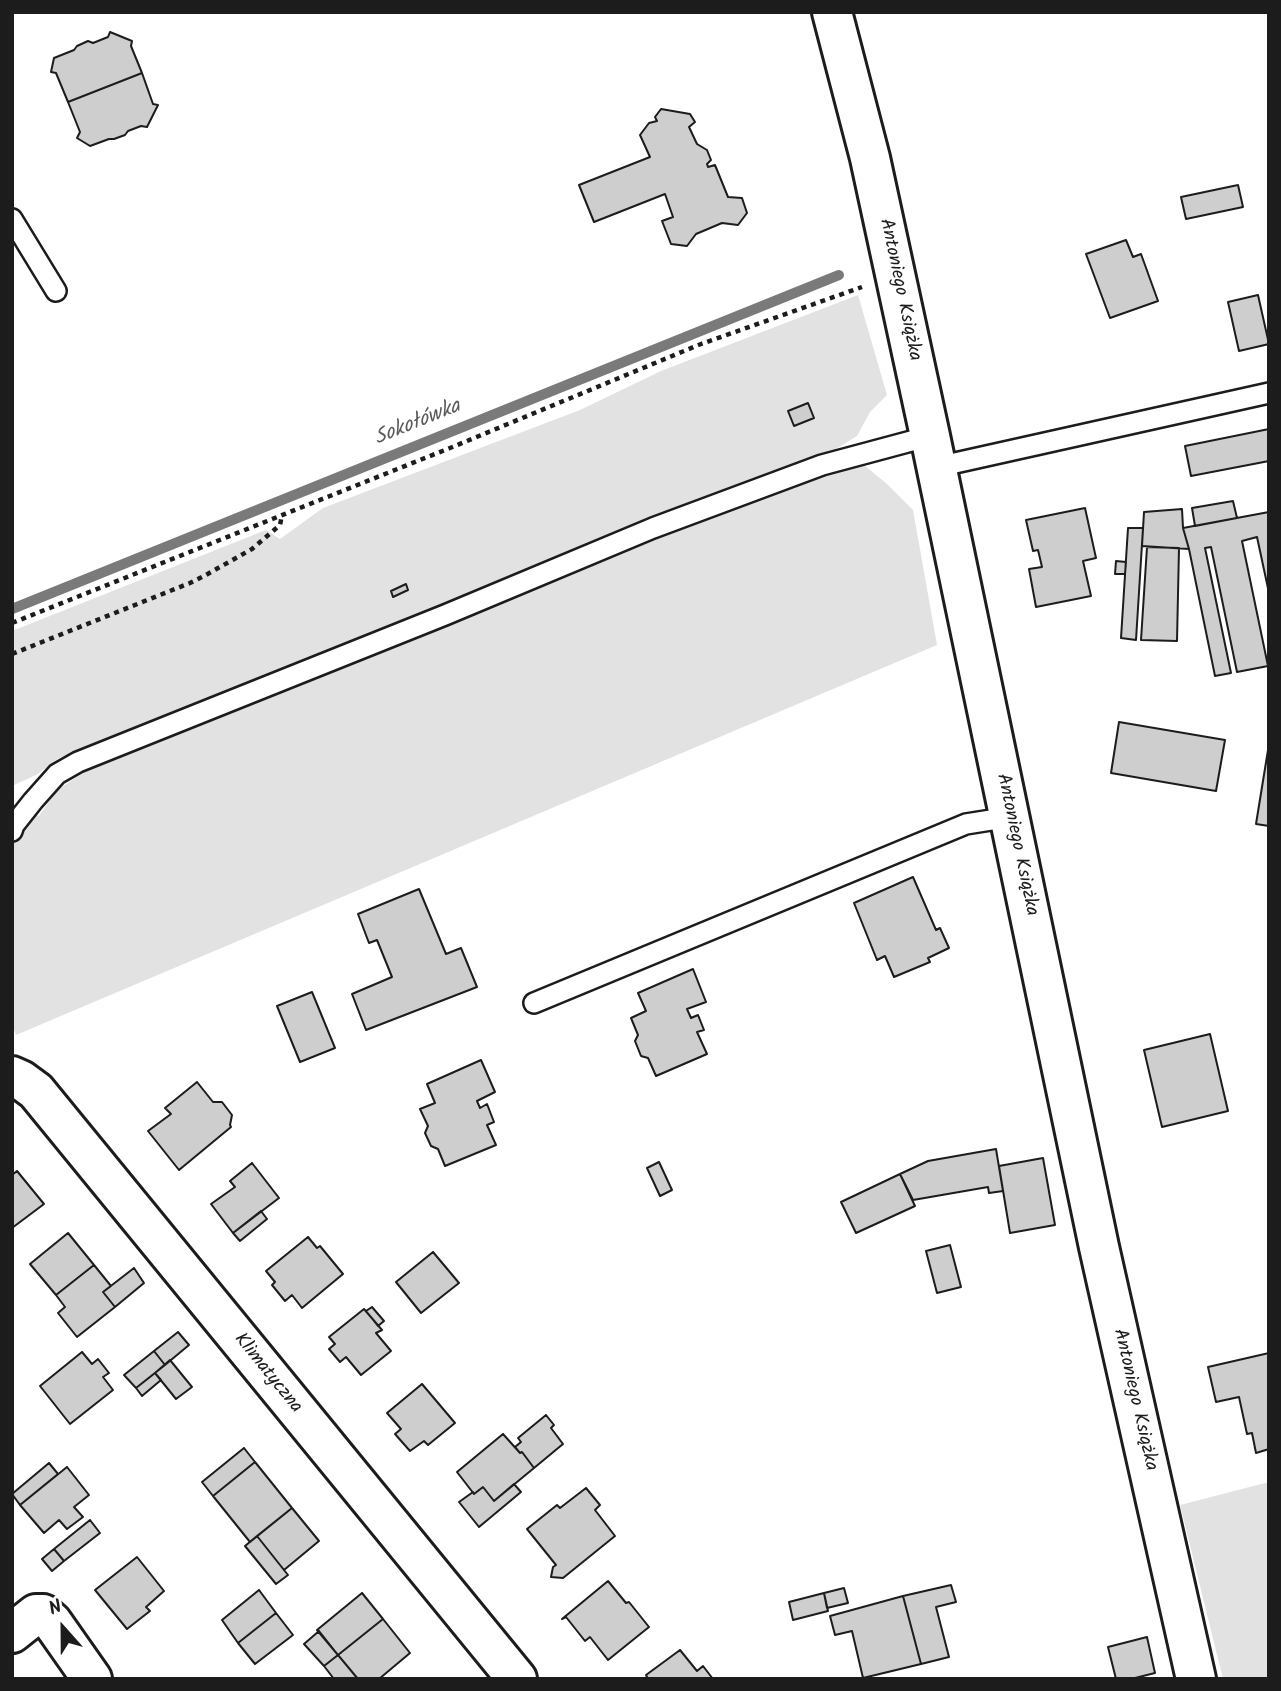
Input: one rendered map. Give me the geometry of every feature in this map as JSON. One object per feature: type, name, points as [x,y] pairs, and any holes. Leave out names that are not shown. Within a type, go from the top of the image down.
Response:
[{"type":"street","name":"Antoniego Książka","points":[[832,12],[870,158],[896,275],[1100,1247],[1196,1679]]},
{"type":"street","name":"Klimatyczna","points":[[12,1076],[36,1091],[517,1679]]},
{"type":"street","points":[[12,1633],[36,1614],[43,1614],[52,1622],[92,1679]]},
{"type":"lane","points":[[12,219],[57,291]]},
{"type":"lane","points":[[12,831],[14,825],[57,774],[78,762],[445,615],[653,528],[822,465],[934,451],[1269,393]]},
{"type":"lane","points":[[534,1003],[966,824],[1010,817]]},
{"type":"path","points":[[12,623],[450,448],[701,344],[896,275]]},
{"type":"path","points":[[12,654],[204,576],[252,549],[280,526],[282,515]]},
{"type":"shaded area","points":[[858,295],[887,395],[870,412],[857,436],[831,452],[628,526],[480,589],[59,758],[36,775],[12,786],[12,631],[266,530],[280,539],[323,508],[580,410],[661,371]]},
{"type":"shaded area","points":[[864,465],[913,510],[937,645],[16,1035],[12,1025],[12,809],[39,816],[57,790],[89,769],[146,744],[731,507],[846,467]]},
{"type":"shaded area","points":[[1269,1482],[1269,1679],[1223,1679],[1180,1505]]},
{"type":"building","points":[[110,32],[132,41],[131,46],[142,73],[68,102],[56,73],[51,72],[54,58],[88,41],[93,43],[108,37]]},
{"type":"building","points":[[142,73],[153,104],[158,105],[147,127],[141,126],[125,135],[90,146],[77,138],[80,132],[68,102]]},
{"type":"building","points":[[661,109],[690,114],[695,122],[689,127],[697,144],[707,150],[711,160],[707,164],[708,167],[715,165],[728,197],[742,198],[747,213],[738,225],[722,223],[696,234],[687,246],[671,244],[662,221],[673,217],[665,194],[594,222],[579,185],[650,157],[640,135],[649,123],[657,121],[655,117]]},
{"type":"building","points":[[1238,185],[1243,207],[1186,219],[1181,197]]},
{"type":"building","points":[[1126,240],[1133,257],[1141,254],[1158,301],[1110,318],[1086,254]]},
{"type":"building","points":[[1258,295],[1269,344],[1239,351],[1228,302]]},
{"type":"building","points":[[808,403],[814,418],[794,426],[788,411]]},
{"type":"building","points":[[1269,429],[1269,461],[1191,476],[1185,446]]},
{"type":"building","points":[[1233,501],[1237,518],[1195,526],[1192,508]]},
{"type":"building","points":[[1085,508],[1096,558],[1083,561],[1091,596],[1036,607],[1029,569],[1042,567],[1038,550],[1033,551],[1026,520]]},
{"type":"building","points":[[1182,509],[1183,528],[1189,549],[1142,546],[1144,512]]},
{"type":"building","points":[[1269,512],[1269,593],[1257,537],[1242,541],[1268,666],[1237,672],[1211,547],[1205,548],[1231,673],[1215,676],[1183,528]]},
{"type":"building","points":[[1128,528],[1143,528],[1136,640],[1121,638]]},
{"type":"building","points":[[1147,547],[1179,548],[1177,641],[1141,640]]},
{"type":"building","points":[[1116,561],[1126,562],[1125,574],[1115,574]]},
{"type":"building","points":[[406,584],[408,590],[393,597],[391,591]]},
{"type":"building","points":[[1119,722],[1225,740],[1216,791],[1111,773]]},
{"type":"building","points":[[1269,750],[1269,826],[1256,824]]},
{"type":"building","points":[[913,877],[936,930],[940,928],[949,948],[928,958],[930,962],[894,977],[885,956],[877,960],[854,903]]},
{"type":"building","points":[[419,889],[446,954],[461,948],[477,987],[366,1030],[352,994],[392,977],[377,940],[369,943],[358,914]]},
{"type":"building","points":[[693,969],[706,1002],[687,1009],[691,1018],[698,1015],[704,1030],[697,1032],[707,1054],[656,1076],[648,1058],[641,1056],[635,1041],[638,1035],[631,1018],[646,1011],[638,993]]},
{"type":"building","points":[[312,992],[335,1048],[300,1062],[277,1006]]},
{"type":"building","points":[[1210,1034],[1228,1111],[1162,1127],[1144,1050]]},
{"type":"building","points":[[481,1060],[495,1092],[477,1101],[480,1108],[487,1104],[494,1122],[487,1125],[496,1145],[445,1166],[438,1149],[431,1146],[425,1133],[428,1126],[420,1109],[435,1103],[427,1084]]},
{"type":"building","points":[[197,1082],[213,1102],[222,1102],[232,1115],[231,1127],[179,1170],[148,1131],[171,1114],[165,1108]]},
{"type":"building","points":[[996,1149],[1003,1191],[989,1193],[988,1187],[913,1200],[900,1174],[928,1161]]},
{"type":"building","points":[[1043,1158],[1055,1225],[1010,1233],[999,1166]]},
{"type":"building","points":[[659,1162],[672,1190],[660,1196],[647,1168]]},
{"type":"building","points":[[252,1163],[279,1198],[233,1233],[211,1204],[235,1187],[230,1181]]},
{"type":"building","points":[[17,1171],[44,1204],[12,1228],[12,1175]]},
{"type":"building","points":[[900,1174],[915,1206],[856,1233],[841,1202]]},
{"type":"building","points":[[261,1211],[267,1219],[240,1241],[233,1233]]},
{"type":"building","points":[[68,1233],[94,1265],[56,1295],[30,1264]]},
{"type":"building","points":[[308,1237],[317,1248],[320,1246],[343,1274],[302,1308],[292,1295],[285,1301],[272,1285],[275,1282],[266,1271]]},
{"type":"building","points":[[950,1245],[961,1287],[937,1293],[926,1251]]},
{"type":"building","points":[[433,1252],[459,1283],[421,1313],[396,1282]]},
{"type":"building","points":[[94,1265],[111,1286],[103,1292],[115,1307],[77,1337],[58,1313],[65,1307],[56,1295]]},
{"type":"building","points":[[134,1268],[144,1283],[115,1307],[103,1292]]},
{"type":"building","points":[[372,1307],[384,1321],[378,1326],[366,1311]]},
{"type":"building","points":[[364,1309],[382,1330],[376,1333],[391,1351],[361,1375],[346,1357],[340,1362],[329,1349],[335,1344],[329,1337]]},
{"type":"building","points":[[178,1332],[189,1345],[165,1365],[154,1351]]},
{"type":"building","points":[[154,1351],[165,1365],[136,1388],[124,1375]]},
{"type":"building","points":[[82,1352],[92,1364],[98,1359],[109,1373],[103,1377],[113,1390],[70,1424],[40,1386]]},
{"type":"building","points":[[1269,1353],[1269,1449],[1256,1453],[1252,1433],[1247,1434],[1239,1397],[1216,1402],[1208,1367]]},
{"type":"building","points":[[170,1360],[192,1387],[176,1399],[155,1373]]},
{"type":"building","points":[[155,1373],[161,1380],[142,1396],[136,1388]]},
{"type":"building","points":[[422,1384],[455,1423],[428,1445],[424,1441],[410,1451],[395,1434],[401,1429],[387,1413]]},
{"type":"building","points":[[546,1415],[554,1425],[551,1428],[563,1444],[534,1468],[515,1447],[521,1442],[518,1438]]},
{"type":"building","points":[[503,1434],[534,1468],[494,1501],[483,1487],[474,1494],[457,1472]]},
{"type":"building","points":[[244,1448],[255,1462],[213,1496],[202,1482]]},
{"type":"building","points":[[255,1462],[292,1508],[250,1542],[213,1496]]},
{"type":"building","points":[[49,1463],[58,1474],[20,1505],[12,1494]]},
{"type":"building","points":[[67,1467],[89,1495],[74,1507],[83,1517],[67,1529],[59,1520],[44,1533],[20,1505]]},
{"type":"building","points":[[514,1484],[521,1492],[479,1527],[459,1502],[483,1487],[494,1501]]},
{"type":"building","points":[[586,1488],[600,1505],[595,1510],[615,1536],[563,1578],[551,1577],[556,1565],[527,1529],[557,1505],[560,1508]]},
{"type":"building","points":[[292,1508],[319,1541],[284,1570],[257,1536]]},
{"type":"building","points":[[90,1520],[100,1533],[64,1561],[54,1549]]},
{"type":"building","points":[[257,1536],[288,1575],[276,1584],[245,1546]]},
{"type":"building","points":[[54,1549],[64,1561],[52,1571],[42,1559]]},
{"type":"building","points":[[137,1557],[164,1591],[146,1607],[150,1611],[127,1629],[95,1590]]},
{"type":"building","points":[[608,1581],[649,1627],[608,1660],[590,1637],[585,1641],[566,1617],[562,1619]]},
{"type":"building","points":[[951,1585],[956,1602],[936,1607],[949,1657],[921,1664],[903,1596]]},
{"type":"building","points":[[844,1588],[848,1603],[827,1608],[824,1593]]},
{"type":"building","points":[[259,1590],[276,1613],[238,1643],[222,1620]]},
{"type":"building","points":[[362,1593],[383,1619],[338,1655],[317,1630]]},
{"type":"building","points":[[824,1593],[828,1611],[793,1620],[789,1602]]},
{"type":"building","points":[[903,1596],[921,1664],[863,1678],[852,1631],[835,1635],[830,1616]]},
{"type":"building","points":[[276,1613],[293,1635],[255,1664],[238,1643]]},
{"type":"building","points":[[383,1619],[410,1653],[379,1679],[358,1679],[338,1655]]},
{"type":"building","points":[[319,1631],[338,1655],[324,1666],[304,1644]]},
{"type":"building","points":[[1147,1637],[1155,1673],[1131,1679],[1116,1679],[1108,1647]]},
{"type":"building","points":[[680,1650],[697,1671],[703,1666],[713,1679],[648,1679],[646,1675]]},
{"type":"building","points":[[338,1655],[358,1679],[334,1679],[324,1666]]},
{"type":"waterway","name":"Sokołówka","points":[[12,609],[839,275]]}]
